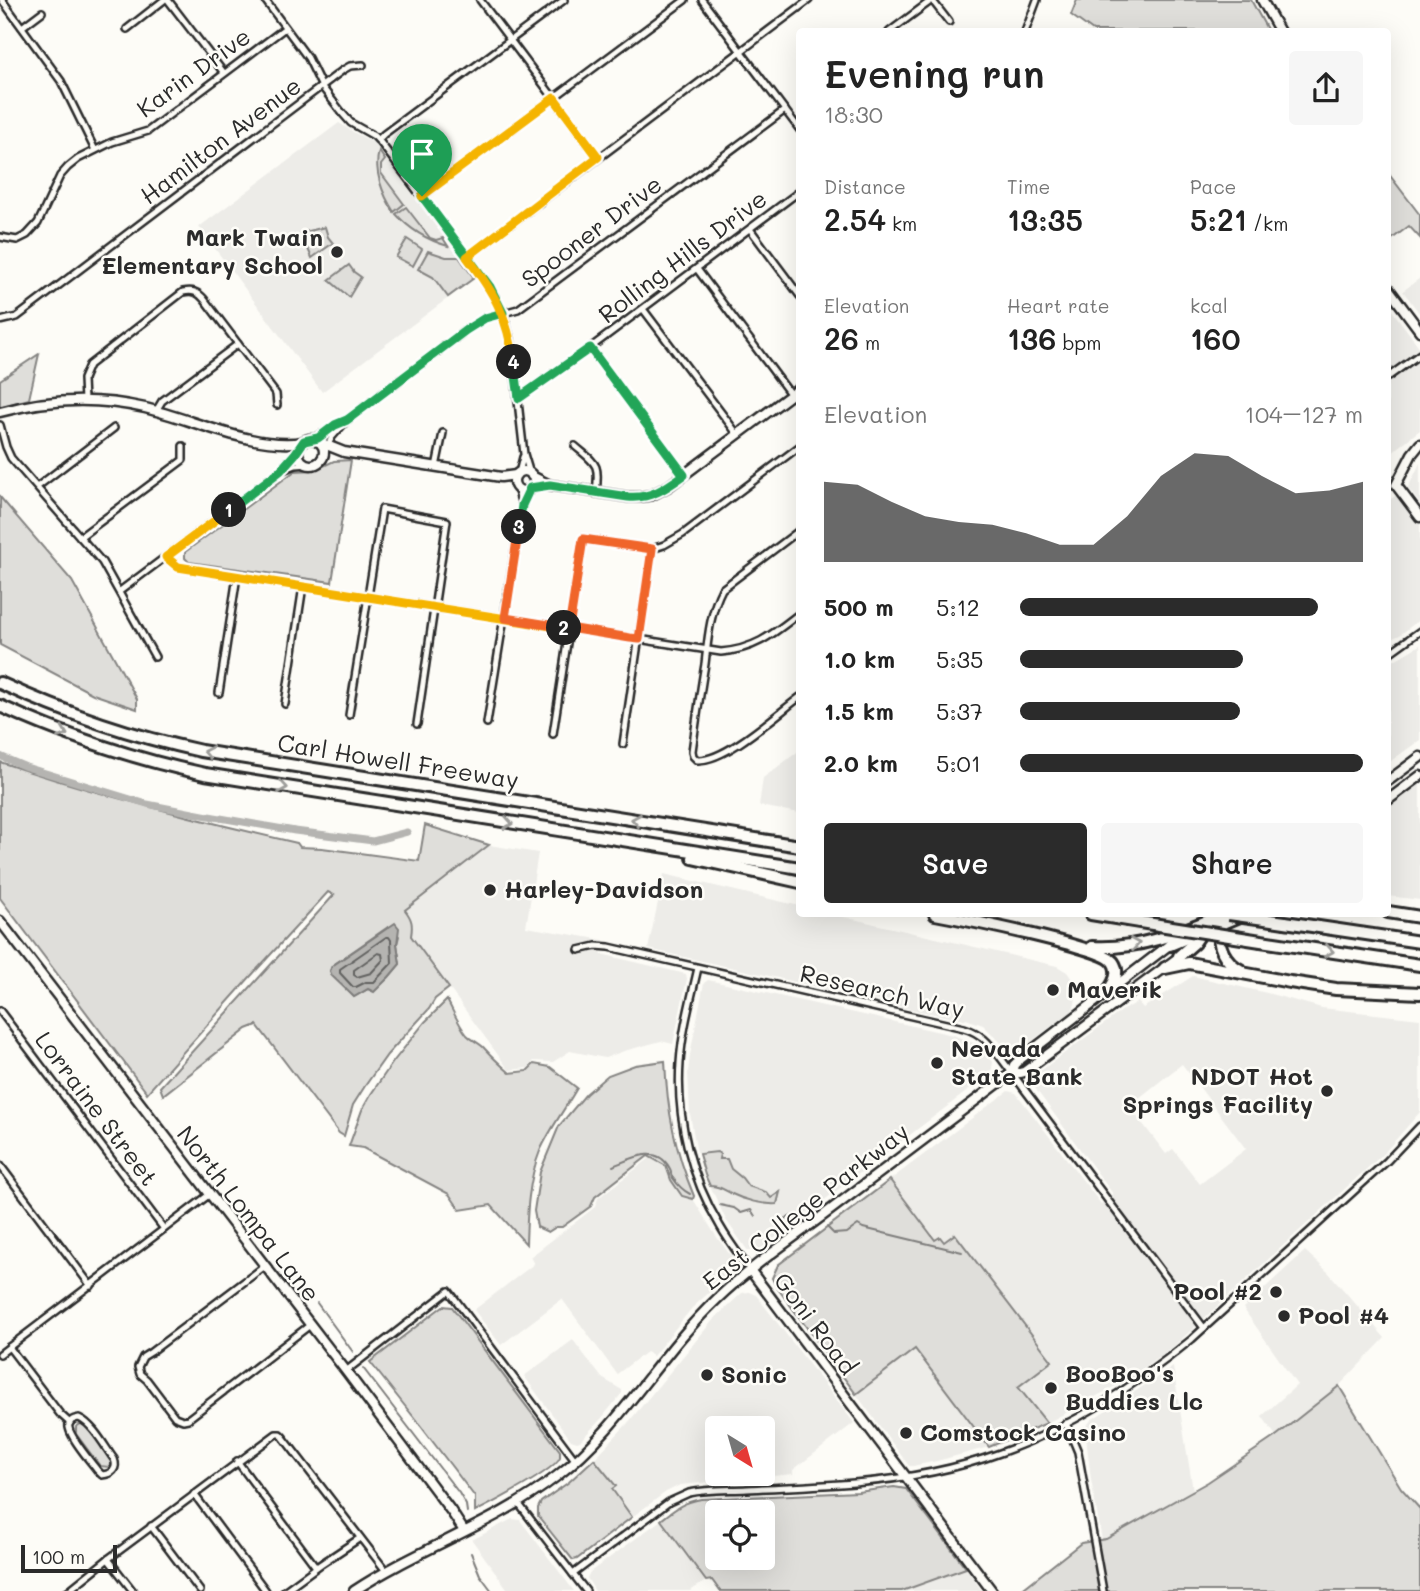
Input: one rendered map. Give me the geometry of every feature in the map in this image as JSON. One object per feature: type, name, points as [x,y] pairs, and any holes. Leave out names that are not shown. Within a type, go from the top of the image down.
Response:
[{"type":"highway","name":"Carl Howell Freeway","points":[[0,682],[101,724],[152,740],[201,751],[796,843]]},
{"type":"highway","name":"Carl Howell Freeway","points":[[0,706],[100,746],[190,771],[796,867]]},
{"type":"highway","points":[[668,848],[686,856],[796,881]]},
{"type":"highway","points":[[1391,912],[1420,916]]},
{"type":"highway","points":[[948,917],[1102,954],[1112,961],[1116,973],[1107,992]]},
{"type":"highway","points":[[1109,917],[1420,965]]},
{"type":"highway","points":[[1225,917],[1219,933],[1223,952],[1232,965],[1249,974]]},
{"type":"highway","points":[[1235,917],[1420,942]]},
{"type":"highway","points":[[1072,945],[1132,945],[1161,938],[1204,921]]},
{"type":"highway","points":[[1170,945],[1204,921]]},
{"type":"highway","points":[[1180,956],[1194,943],[1204,921]]},
{"type":"highway","points":[[1165,968],[1189,963],[1336,989],[1420,993]]},
{"type":"street","points":[[2,0],[61,81],[95,150]]},
{"type":"street","points":[[127,29],[166,0],[224,73]]},
{"type":"street","points":[[265,0],[308,58],[322,87],[351,123],[378,140],[490,287],[503,313],[511,340],[524,454],[533,484],[522,505],[487,723]]},
{"type":"street","points":[[480,0],[598,157]]},
{"type":"street","points":[[378,140],[564,0]]},
{"type":"street","points":[[422,196],[685,0]]},
{"type":"street","points":[[702,0],[796,125]]},
{"type":"street","points":[[467,257],[809,0]]},
{"type":"street","points":[[894,28],[932,0],[948,22]]},
{"type":"street","points":[[1026,28],[1037,0]]},
{"type":"street","points":[[1262,0],[1278,28]]},
{"type":"street","points":[[22,27],[43,12]]},
{"type":"street","name":"Karin Drive","points":[[0,237],[17,240],[27,235],[38,223],[60,176],[78,159],[112,142],[148,131],[285,28]]},
{"type":"street","name":"Hamilton Avenue","points":[[0,321],[17,317],[350,66],[363,65]]},
{"type":"street","name":"Spooner Drive","points":[[321,448],[347,420],[466,330],[485,318],[518,309],[785,110]]},
{"type":"street","name":"Rolling Hills Drive","points":[[519,398],[796,194]]},
{"type":"street","points":[[750,229],[796,290]]},
{"type":"street","points":[[697,269],[790,395]]},
{"type":"street","points":[[84,401],[83,379],[89,365],[183,292],[194,291],[200,294],[276,394],[277,405]]},
{"type":"street","points":[[1391,292],[1420,331]]},
{"type":"street","points":[[643,309],[738,435]]},
{"type":"street","points":[[156,411],[162,401],[238,344]]},
{"type":"street","points":[[590,348],[684,475]]},
{"type":"street","points":[[1391,375],[1420,354]]},
{"type":"street","points":[[120,591],[301,454],[321,448],[501,477],[523,471],[550,485],[628,497],[646,497],[684,475],[796,391]]},
{"type":"street","points":[[0,412],[40,403],[84,401],[125,404],[275,443],[301,454],[315,464],[321,448]]},
{"type":"street","name":"Spooner Drive","points":[[321,448],[320,436],[347,420]]},
{"type":"street","points":[[0,425],[11,457],[102,562],[155,657]]},
{"type":"street","points":[[37,487],[114,428]]},
{"type":"street","points":[[436,467],[443,433]]},
{"type":"street","points":[[275,443],[301,454]]},
{"type":"street","points":[[1420,443],[1396,485],[1420,517]]},
{"type":"street","points":[[80,537],[183,460],[183,446]]},
{"type":"street","points":[[575,446],[596,464],[599,471],[596,492]]},
{"type":"street","points":[[321,448],[332,456],[349,453]]},
{"type":"street","points":[[554,734],[583,539],[652,549],[683,534],[796,449]]},
{"type":"street","points":[[280,471],[296,465],[301,454]]},
{"type":"street","points":[[522,505],[514,480],[524,454]]},
{"type":"street","points":[[501,477],[524,491],[550,485]]},
{"type":"street","points":[[349,715],[382,509],[447,521],[417,724]]},
{"type":"street","points":[[796,533],[722,589],[714,606],[692,751],[695,758],[703,760],[727,752],[796,700]]},
{"type":"street","points":[[623,744],[652,549]]},
{"type":"street","points":[[166,557],[178,567],[721,652],[752,646],[796,616]]},
{"type":"street","points":[[219,693],[237,576]]},
{"type":"street","points":[[285,704],[303,586]]},
{"type":"street","points":[[1391,652],[1420,631]]},
{"type":"street","points":[[1391,779],[1420,757]]},
{"type":"street","points":[[1391,772],[1402,771]]},
{"type":"street","points":[[1391,798],[1420,776]]},
{"type":"street","name":"East College Parkway","points":[[354,1591],[386,1571],[518,1503],[551,1481],[576,1461],[612,1424],[705,1311],[727,1290],[1012,1073],[1024,1072],[1165,968],[1224,917]]},
{"type":"street","name":"North Lompa Lane","points":[[0,921],[346,1371],[464,1531]]},
{"type":"street","name":"East College Parkway","points":[[1012,1073],[1018,1061],[1170,945]]},
{"type":"street","name":"Research Way","points":[[579,950],[603,946],[970,1030],[980,1035],[988,1041],[1204,1328]]},
{"type":"street","name":"Goni Road","points":[[698,968],[684,1028],[680,1063],[681,1108],[692,1162],[704,1196],[720,1226],[751,1270],[992,1591]]},
{"type":"street","name":"Lorraine Street","points":[[0,1010],[164,1229]]},
{"type":"street","points":[[573,1574],[674,1499],[688,1493],[853,1483],[906,1476],[990,1457],[1066,1423],[1127,1388],[1166,1360],[1387,1161],[1420,1126]]},
{"type":"street","points":[[0,1165],[91,1286]]},
{"type":"street","points":[[0,1354],[210,1194]]},
{"type":"street","points":[[265,1266],[143,1357],[138,1367],[140,1374],[175,1417],[180,1420],[188,1419],[310,1325]]},
{"type":"street","points":[[346,1371],[449,1291],[576,1461]]},
{"type":"street","points":[[9,1347],[60,1414],[70,1423]]},
{"type":"street","points":[[79,1418],[89,1424],[114,1459],[116,1464],[113,1471],[102,1475],[97,1470],[71,1436],[68,1428],[70,1423],[79,1418]]},
{"type":"street","points":[[1066,1423],[1078,1452],[1102,1591]]},
{"type":"street","points":[[70,1589],[273,1434],[280,1434],[386,1571]]},
{"type":"street","points":[[237,1461],[316,1567]]},
{"type":"street","points":[[194,1494],[267,1591]]},
{"type":"street","points":[[518,1503],[586,1591]]},
{"type":"street","points":[[151,1526],[200,1591]]},
{"type":"street","points":[[284,1591],[360,1538]]},
{"type":"street","points":[[108,1559],[133,1591]]},
{"type":"shaded area","points":[[1077,0],[1251,0],[1266,28],[1089,28],[1071,15]]},
{"type":"shaded area","name":"Mark Twain Elementary School","points":[[339,123],[373,142],[475,278],[322,392],[199,227]]},
{"type":"shaded area","points":[[379,151],[385,160],[381,165],[381,173],[404,204],[394,212],[380,183],[377,167]]},
{"type":"shaded area","points":[[1391,177],[1420,215],[1420,238],[1409,226],[1391,240]]},
{"type":"shaded area","points":[[406,207],[430,238],[443,238],[448,246],[433,241],[407,225],[396,214]]},
{"type":"shaded area","points":[[325,227],[333,243],[312,258],[301,233]]},
{"type":"shaded area","points":[[407,239],[422,249],[413,266],[396,257]]},
{"type":"shaded area","points":[[428,251],[446,257],[459,257],[474,278],[448,297],[433,277],[418,269]]},
{"type":"shaded area","points":[[349,265],[361,277],[349,297],[329,280]]},
{"type":"shaded area","points":[[1420,278],[1420,314],[1403,291]]},
{"type":"shaded area","points":[[1391,309],[1420,348],[1420,430],[1391,453]]},
{"type":"shaded area","points":[[39,354],[29,399],[0,407],[0,380]]},
{"type":"shaded area","points":[[351,460],[332,582],[189,562],[185,558],[185,552],[295,471],[315,470],[334,461]]},
{"type":"shaded area","points":[[1420,463],[1420,504],[1408,488]]},
{"type":"shaded area","points":[[1398,494],[1420,524],[1420,619],[1391,639],[1391,499]]},
{"type":"shaded area","points":[[0,497],[72,581],[137,699],[137,709],[93,694],[0,645]]},
{"type":"shaded area","points":[[1420,645],[1420,740],[1391,761],[1391,662]]},
{"type":"shaded area","points":[[796,753],[796,812],[759,806],[763,778]]},
{"type":"shaded area","points":[[0,762],[147,806],[297,843],[300,847],[419,861],[425,825],[489,845],[405,910],[411,922],[411,936],[449,988],[435,999],[387,1055],[365,1086],[353,1105],[344,1136],[257,1025],[247,1029],[163,1095],[160,1087],[334,895],[328,892],[147,1093],[0,898]],"holes":[[[388,927],[399,936],[397,944],[400,964],[374,991],[368,989],[354,997],[330,971],[332,966]]]},
{"type":"shaded area","points":[[1420,782],[1420,900],[1391,896],[1391,804]]},
{"type":"shaded area","points":[[489,845],[538,853],[526,927],[604,940],[601,954],[686,974],[673,1044],[661,1041],[605,1058],[570,1051],[553,1062],[534,1061],[528,1068],[509,1070],[411,936],[413,926],[404,910]]},
{"type":"shaded area","points":[[664,874],[796,905],[796,917],[844,917],[1057,966],[1067,972],[1077,991],[1072,1011],[1022,1048],[1011,1049],[983,1025],[966,1019],[914,1010],[648,949]]},
{"type":"shaded area","points":[[1193,976],[1322,1008],[1420,1019],[1420,1112],[1385,1152],[1174,1346],[1132,1377],[1047,1423],[1018,1387],[1051,1362],[955,1234],[944,1242],[935,1240],[890,1180],[1008,1091],[1016,1093],[1101,1204],[1113,1194],[1032,1084],[1032,1077],[1123,1010],[1138,1002],[1143,1008]],"holes":[[[1182,1064],[1246,1149],[1200,1184],[1173,1149],[1166,1154],[1129,1106]]]},
{"type":"shaded area","points":[[708,980],[953,1035],[981,1046],[993,1062],[991,1073],[759,1250],[748,1251],[726,1220],[705,1175],[696,1148],[690,1114],[690,1055],[704,983]]},
{"type":"shaded area","points":[[447,1000],[467,1035],[510,1073],[527,1071],[534,1064],[550,1067],[577,1088],[548,1135],[536,1162],[529,1197],[526,1244],[491,1205],[460,1210],[449,1194],[363,1148],[349,1146],[371,1094],[425,1022]]},
{"type":"shaded area","points":[[665,1061],[673,1130],[693,1199],[682,1196],[671,1180],[666,1166],[648,1156],[595,1197],[591,1206],[562,1227],[548,1232],[537,1227],[534,1211],[540,1172],[559,1126],[586,1094],[608,1075],[635,1065]]},
{"type":"shaded area","points":[[699,1154],[720,1154],[719,1159],[727,1159],[731,1169],[748,1186],[766,1192],[771,1198],[780,1192],[777,1204],[748,1200],[719,1187],[710,1186]]},
{"type":"shaded area","points":[[650,1158],[666,1166],[670,1179],[682,1196],[693,1199],[734,1260],[734,1270],[692,1308],[653,1356],[646,1352],[617,1374],[562,1299],[501,1345],[474,1310],[534,1264],[530,1257],[595,1207],[598,1198]]},
{"type":"shaded area","points":[[890,1180],[935,1240],[940,1237],[944,1242],[955,1234],[1052,1361],[1018,1387],[1047,1423],[989,1447],[915,1349],[856,1394],[776,1286],[772,1278],[778,1265]]},
{"type":"shaded area","points":[[1305,1251],[1328,1272],[1385,1338],[1339,1386],[1276,1436],[1262,1416],[1297,1385],[1243,1308]]},
{"type":"shaded area","points":[[742,1293],[756,1295],[854,1423],[793,1470],[793,1474],[775,1476],[775,1416],[705,1416],[705,1483],[680,1485],[632,1517],[612,1489],[616,1485],[594,1459],[627,1424],[714,1319]]},
{"type":"shaded area","points":[[443,1306],[452,1307],[560,1451],[556,1463],[547,1470],[475,1512],[475,1497],[370,1362]]},
{"type":"shaded area","points":[[573,1340],[602,1378],[622,1390],[601,1419],[577,1442],[571,1440],[524,1376]]},
{"type":"shaded area","points":[[915,1349],[989,1447],[909,1466],[856,1394]]},
{"type":"shaded area","points":[[1173,1367],[1193,1490],[1102,1540],[1085,1428],[1091,1420]]},
{"type":"shaded area","points":[[1339,1386],[1401,1488],[1420,1509],[1420,1591],[1020,1591],[1081,1543],[1106,1539],[1208,1482],[1276,1436]]},
{"type":"shaded area","points":[[82,1423],[87,1425],[112,1458],[109,1467],[100,1466],[76,1434],[76,1427]]},
{"type":"shaded area","points":[[594,1459],[616,1486],[612,1489],[632,1517],[573,1560],[538,1516],[538,1508],[541,1502],[569,1482]]},
{"type":"shaded area","points":[[894,1487],[906,1489],[966,1568],[902,1591],[720,1591],[712,1580],[706,1581],[661,1520],[684,1504],[701,1499],[858,1492]]},
{"type":"shaded area","points":[[512,1519],[520,1520],[574,1591],[509,1591],[472,1540]]},
{"type":"shaded area","points":[[661,1520],[706,1581],[690,1591],[595,1591],[587,1578],[590,1572]]},
{"type":"shaded area","points":[[966,1568],[982,1591],[902,1591]]},
{"type":"water","points":[[395,923],[399,928],[397,944],[400,964],[374,992],[368,989],[354,997],[332,976],[332,966]]},
{"type":"waterway","points":[[0,756],[26,767],[147,804],[203,815],[373,841],[407,832]]},
{"type":"waterway","points":[[613,1166],[643,1155],[657,1156],[669,1167],[676,1183],[690,1194]]},
{"type":"waterway","points":[[720,1205],[734,1208],[741,1213],[751,1210],[755,1216]]},
{"type":"waterway","points":[[776,1221],[800,1216]]},
{"type":"waterway","points":[[827,1227],[834,1234],[847,1233],[858,1225],[962,1252]]},
{"type":"waterway","points":[[317,1303],[353,1352]]},
{"type":"waterway","points":[[363,1368],[459,1493],[467,1512]]},
{"type":"waterway","points":[[471,1553],[480,1575],[492,1591]]},
{"type":"place","name":"Mark Twain Elementary School","points":[[337,252]]},
{"type":"place","name":"Harley-Davidson","points":[[490,890]]},
{"type":"place","name":"Maverik","points":[[1053,990]]},
{"type":"place","name":"Nevada State Bank","points":[[937,1063]]},
{"type":"place","name":"NDOT Hot Springs Facility","points":[[1327,1091]]},
{"type":"place","name":"Pool #2","points":[[1276,1292]]},
{"type":"place","name":"Pool #4","points":[[1284,1316]]},
{"type":"place","name":"Sonic","points":[[707,1375]]},
{"type":"place","name":"BooBoo's Buddies Llc","points":[[1051,1388]]},
{"type":"place","name":"Comstock Casino","points":[[906,1433]]},
{"type":"route","points":[[422,196],[463,251],[490,287],[503,313],[485,318],[466,330],[347,420],[318,438],[304,441],[280,471],[166,557],[178,567],[639,639],[652,549],[583,539],[569,628],[505,618],[522,505],[528,489],[550,485],[640,498],[658,493],[684,475],[590,348],[519,398],[511,340],[503,313],[490,287],[467,257],[598,157],[554,98],[422,196]]}]
